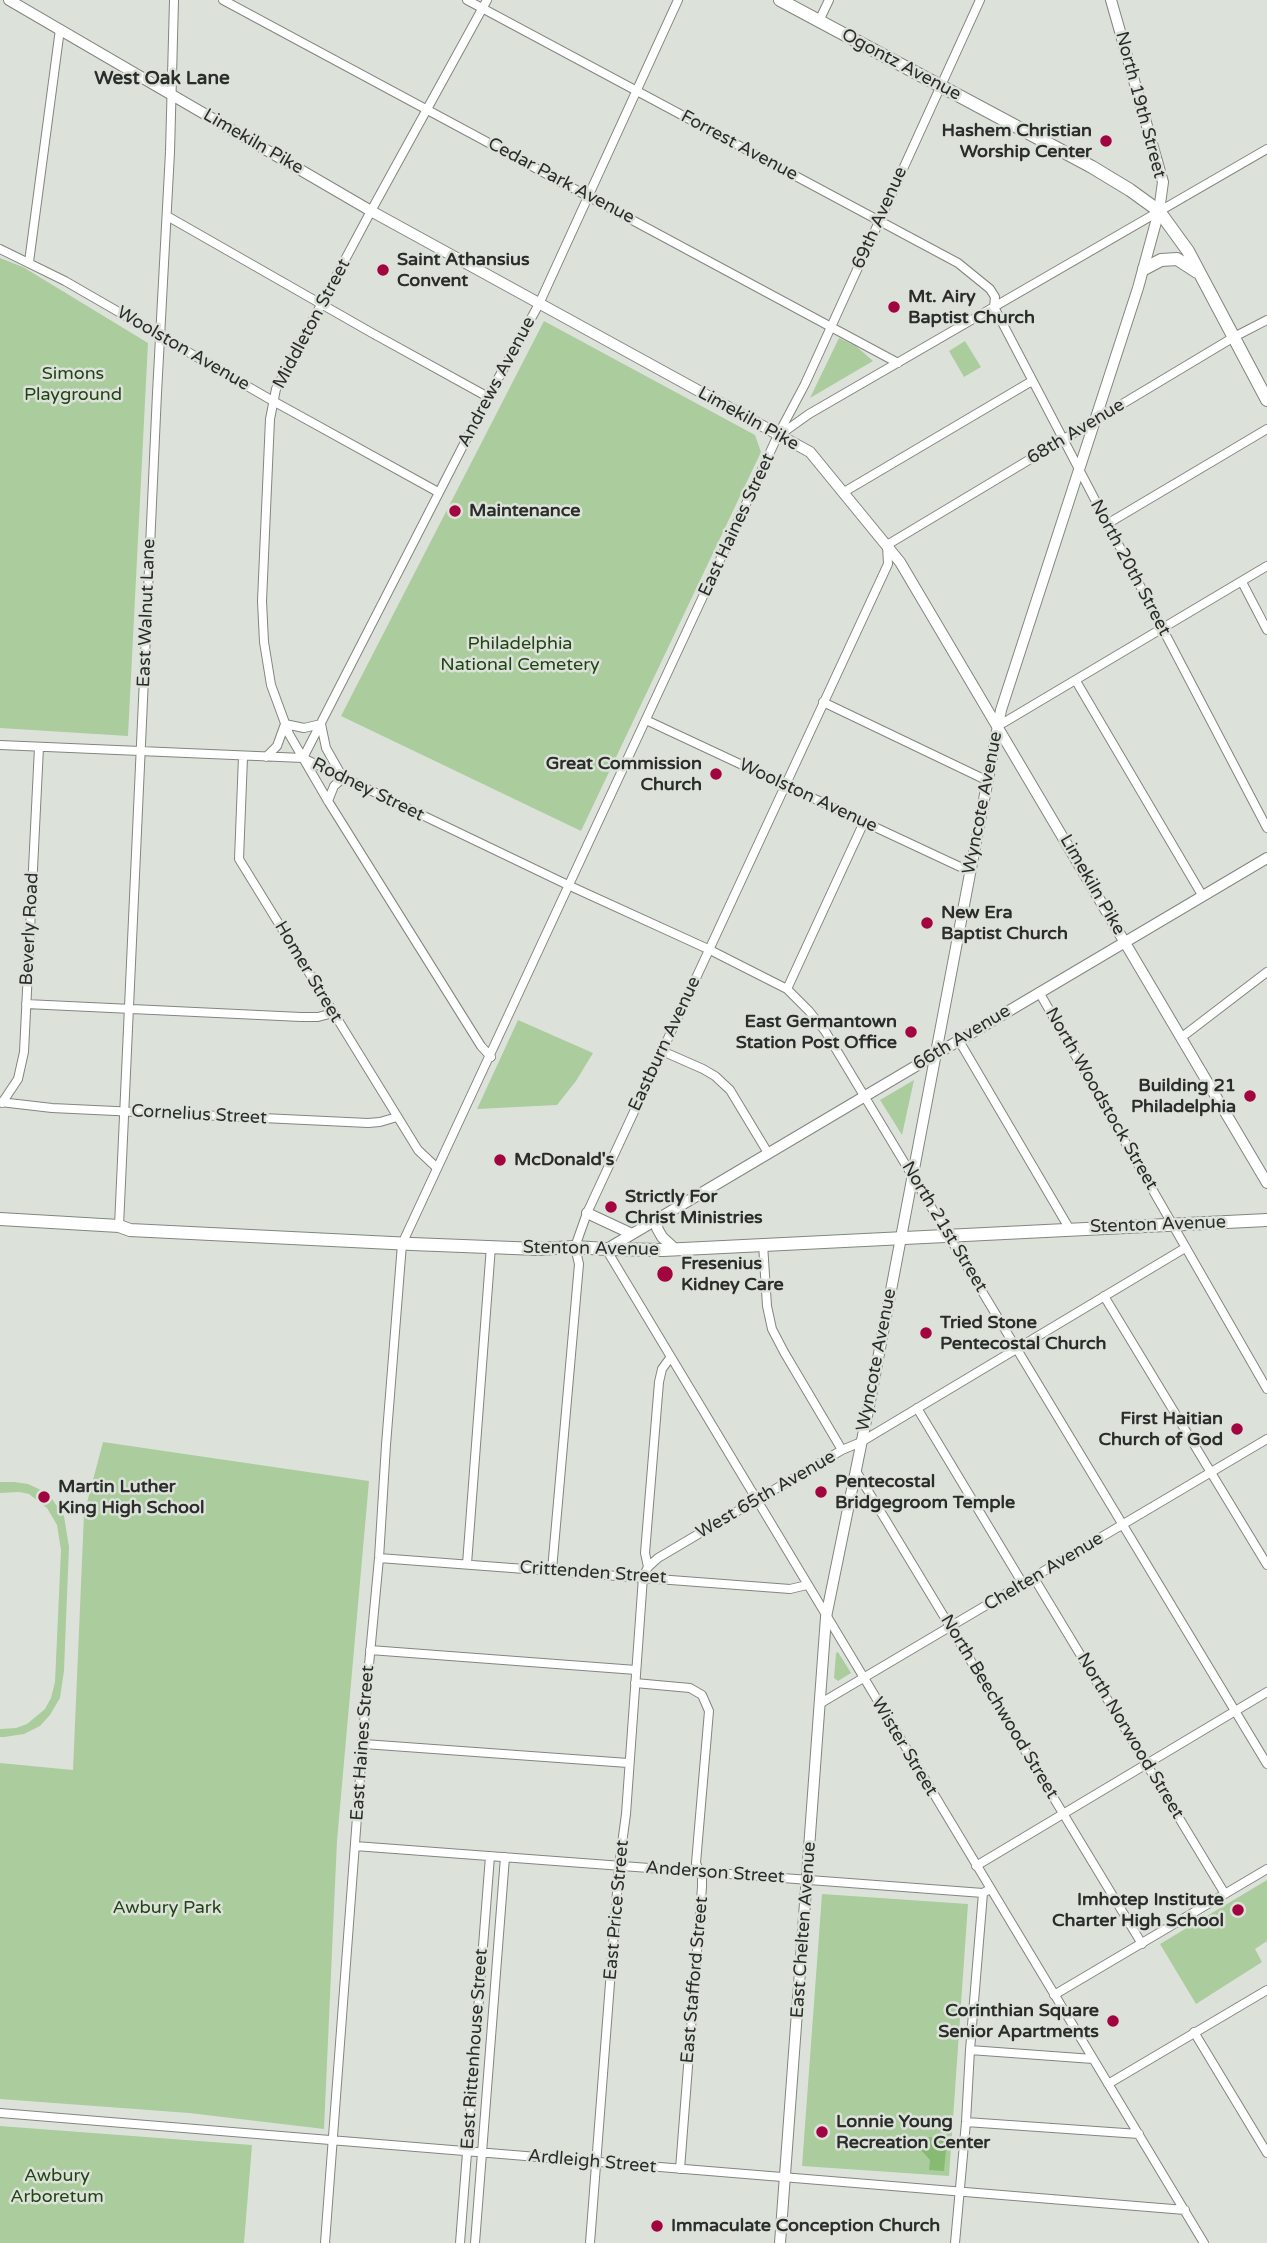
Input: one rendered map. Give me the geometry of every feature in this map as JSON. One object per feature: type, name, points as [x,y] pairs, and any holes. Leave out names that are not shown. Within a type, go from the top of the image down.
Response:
[{"type":"main road","name":"Ogontz Avenue","points":[[780,0],[1092,167],[1159,211],[1202,275],[1267,400]]},
{"type":"main road","points":[[1144,269],[1161,260],[1177,259],[1202,275]]},
{"type":"main road","name":"Stenton Avenue","points":[[0,1219],[119,1226],[130,1230],[402,1244],[538,1249],[576,1247],[606,1250],[900,1239],[1069,1228],[1267,1220]]},
{"type":"street","name":"Limekiln Pike","points":[[9,0],[371,211],[810,452],[900,562],[1267,1183]]},
{"type":"street","name":"East Walnut Lane","points":[[119,1226],[167,216],[174,0]]},
{"type":"street","name":"Cedar Park Avenue","points":[[223,0],[898,363]]},
{"type":"street","name":"Forrest Avenue","points":[[467,0],[485,4],[637,91],[958,263],[990,289],[995,297],[994,307]]},
{"type":"street","name":"Andrews Avenue","points":[[303,758],[488,397],[539,304],[678,0]]},
{"type":"street","points":[[819,21],[829,0]]},
{"type":"street","name":"69th Avenue","points":[[778,435],[805,384],[979,0]]},
{"type":"street","name":"North 19th Street","points":[[1111,0],[1163,182],[1159,211]]},
{"type":"street","name":"Middleton Street","points":[[303,758],[285,724],[271,685],[262,622],[268,461],[276,388],[485,4]]},
{"type":"street","points":[[29,262],[60,29]]},
{"type":"street","name":"East Haines Street","points":[[491,1056],[778,435],[809,414],[1267,149]]},
{"type":"street","name":"Wyncote Avenue","points":[[826,1617],[998,726],[1144,269],[1159,211]]},
{"type":"street","points":[[167,216],[488,397]]},
{"type":"street","name":"Woolston Avenue","points":[[0,249],[29,262],[439,492]]},
{"type":"street","name":"North 20th Street","points":[[994,307],[1267,828]]},
{"type":"street","name":"68th Avenue","points":[[887,545],[1234,337],[1267,320]]},
{"type":"street","points":[[844,492],[1032,381]]},
{"type":"street","points":[[1107,524],[1267,429]]},
{"type":"street","name":"Eastburn Avenue","points":[[552,1570],[579,1264],[576,1247],[587,1213],[888,564],[887,545]]},
{"type":"street","points":[[998,726],[1267,566]]},
{"type":"street","points":[[1242,582],[1267,630]]},
{"type":"street","points":[[1076,681],[1202,895]]},
{"type":"street","points":[[823,702],[988,780]]},
{"type":"street","name":"Woolston Avenue","points":[[646,720],[971,872]]},
{"type":"street","points":[[266,757],[277,746],[285,724],[297,728],[321,724],[326,748],[343,778],[334,786],[328,801]]},
{"type":"street","name":"Rodney Street","points":[[0,745],[303,758],[569,886],[708,949]]},
{"type":"street","name":"Beverly Road","points":[[1,1103],[12,1091],[22,1065],[39,747]]},
{"type":"street","name":"Homer Street","points":[[243,757],[239,859],[418,1150],[437,1168]]},
{"type":"street","points":[[303,758],[481,1046],[491,1056],[402,1244]]},
{"type":"street","points":[[787,989],[864,822]]},
{"type":"street","name":"66th Avenue","points":[[606,1250],[1267,858]]},
{"type":"street","name":"North 21st Street","points":[[708,949],[787,989],[825,1031],[1267,1764]]},
{"type":"street","points":[[1181,1037],[1267,972]]},
{"type":"street","name":"North Woodstock Street","points":[[1039,992],[1267,1389]]},
{"type":"street","points":[[26,1004],[301,1017],[318,1017],[333,1013]]},
{"type":"street","points":[[958,1039],[1069,1228]]},
{"type":"street","points":[[663,1051],[715,1076],[730,1090],[768,1153]]},
{"type":"street","name":"Cornelius Street","points":[[1,1103],[125,1112],[368,1123],[397,1116]]},
{"type":"street","points":[[587,1213],[632,1234]]},
{"type":"street","points":[[658,1220],[657,1228],[675,1249]]},
{"type":"street","name":"East Haines Street","points":[[325,2243],[402,1244]]},
{"type":"street","points":[[763,1244],[767,1306],[772,1329],[842,1450]]},
{"type":"street","points":[[467,1564],[491,1246]]},
{"type":"street","name":"West 65th Avenue","points":[[643,1577],[648,1567],[658,1558],[842,1450],[861,1442],[1185,1248]]},
{"type":"street","name":"Wister Street","points":[[606,1250],[976,1866],[986,1891],[1054,1995],[1204,2243]]},
{"type":"street","points":[[1104,1296],[1267,1565]]},
{"type":"street","points":[[648,1567],[645,1553],[659,1382],[662,1369],[670,1357]]},
{"type":"street","points":[[917,1408],[1023,1584]]},
{"type":"street","name":"Chelten Avenue","points":[[821,1703],[1267,1439]]},
{"type":"street","name":"North Beechwood Street","points":[[855,1470],[1142,1944]]},
{"type":"street","name":"Crittenden Street","points":[[379,1558],[790,1589],[807,1585]]},
{"type":"street","name":"East Price Street","points":[[590,2243],[643,1577]]},
{"type":"street","name":"North Norwood Street","points":[[1034,1578],[1225,1894]]},
{"type":"street","name":"East Chelten Avenue","points":[[780,2243],[826,1617]]},
{"type":"street","points":[[370,1650],[636,1670]]},
{"type":"street","name":"East Stafford Street","points":[[635,1683],[690,1688],[706,1701],[709,1712],[696,1863],[702,1882],[680,2169]]},
{"type":"street","points":[[976,1866],[1267,1692]]},
{"type":"street","points":[[364,1744],[628,1763]]},
{"type":"street","name":"Anderson Street","points":[[355,1846],[986,1891]]},
{"type":"street","name":"East Rittenhouse Street","points":[[460,2243],[490,1856]]},
{"type":"street","name":"East Rittenhouse Street","points":[[475,2243],[505,1857]]},
{"type":"street","points":[[1054,1995],[1267,1869]]},
{"type":"street","points":[[955,2243],[986,1891]]},
{"type":"street","points":[[1108,2084],[1267,1990]]},
{"type":"street","points":[[1194,2032],[1267,2153]]},
{"type":"street","points":[[970,2050],[1093,2059]]},
{"type":"street","name":"Ardleigh Street","points":[[0,2113],[1185,2210]]},
{"type":"street","points":[[966,2122],[1139,2134]]},
{"type":"green space","name":"Simons Playground","points":[[0,258],[23,267],[148,343],[128,736],[0,728]]},
{"type":"green space","name":"Philadelphia National Cemetery","points":[[544,321],[755,435],[761,452],[581,831],[341,716]]},
{"type":"green space","points":[[839,338],[856,346],[873,361],[810,398]]},
{"type":"green space","points":[[965,341],[981,367],[964,377],[949,351]]},
{"type":"green space","points":[[518,1020],[593,1053],[557,1105],[477,1109]]},
{"type":"green space","points":[[914,1080],[902,1135],[880,1100]]},
{"type":"green space","name":"Awbury Park","points":[[103,1442],[369,1481],[337,1841],[324,2129],[189,2113],[0,2099],[0,1763],[73,1770],[84,1514]]},
{"type":"green space","points":[[0,1482],[28,1484],[52,1499],[64,1516],[69,1547],[64,1671],[60,1698],[40,1726],[24,1734],[4,1737],[0,1737],[0,1729],[27,1724],[45,1709],[51,1698],[55,1682],[61,1550],[57,1525],[47,1508],[29,1494],[0,1493]]},
{"type":"green space","points":[[838,1652],[851,1673],[838,1681],[834,1678]]},
{"type":"green space","name":"Imhotep Institute Charter High School","points":[[1267,1880],[1267,1941],[1255,1949],[1262,1962],[1196,2004],[1160,1944]]},
{"type":"green space","points":[[822,1894],[968,1904],[949,2176],[802,2166]]},
{"type":"green space","name":"Awbury Arboretum","points":[[0,2126],[252,2145],[244,2243],[0,2243]]},
{"type":"shaded area","points":[[922,2137],[947,2138],[944,2171],[929,2170],[930,2160],[921,2150]]},
{"type":"place","name":"Hashem Christian Worship Center","points":[[1106,141]]},
{"type":"place","name":"Saint Athansius Convent","points":[[383,270]]},
{"type":"place","name":"Mt. Airy Baptist Church","points":[[894,307]]},
{"type":"place","name":"Maintenance","points":[[455,511]]},
{"type":"place","name":"Great Commission Church","points":[[716,774]]},
{"type":"place","name":"New Era Baptist Church","points":[[927,923]]},
{"type":"place","name":"East Germantown Station Post Office","points":[[911,1032]]},
{"type":"place","name":"Building 21 Philadelphia","points":[[1250,1096]]},
{"type":"place","name":"McDonald's","points":[[500,1160]]},
{"type":"place","name":"Strictly For Christ Ministries","points":[[611,1207]]},
{"type":"place","name":"Fresenius Kidney Care","points":[[665,1274]]},
{"type":"place","name":"Tried Stone Pentecostal Church","points":[[926,1333]]},
{"type":"place","name":"First Haitian Church of God","points":[[1237,1429]]},
{"type":"place","name":"Pentecostal Bridgegroom Temple","points":[[821,1492]]},
{"type":"place","name":"Martin Luther King High School","points":[[44,1497]]},
{"type":"place","name":"Imhotep Institute Charter High School","points":[[1238,1910]]},
{"type":"place","name":"Corinthian Square Senior Apartments","points":[[1113,2021]]},
{"type":"place","name":"Lonnie Young Recreation Center","points":[[822,2132]]},
{"type":"place","name":"Immaculate Conception Church","points":[[657,2226]]},
{"type":"district","name":"West Oak Lane","points":[[162,79]]}]
